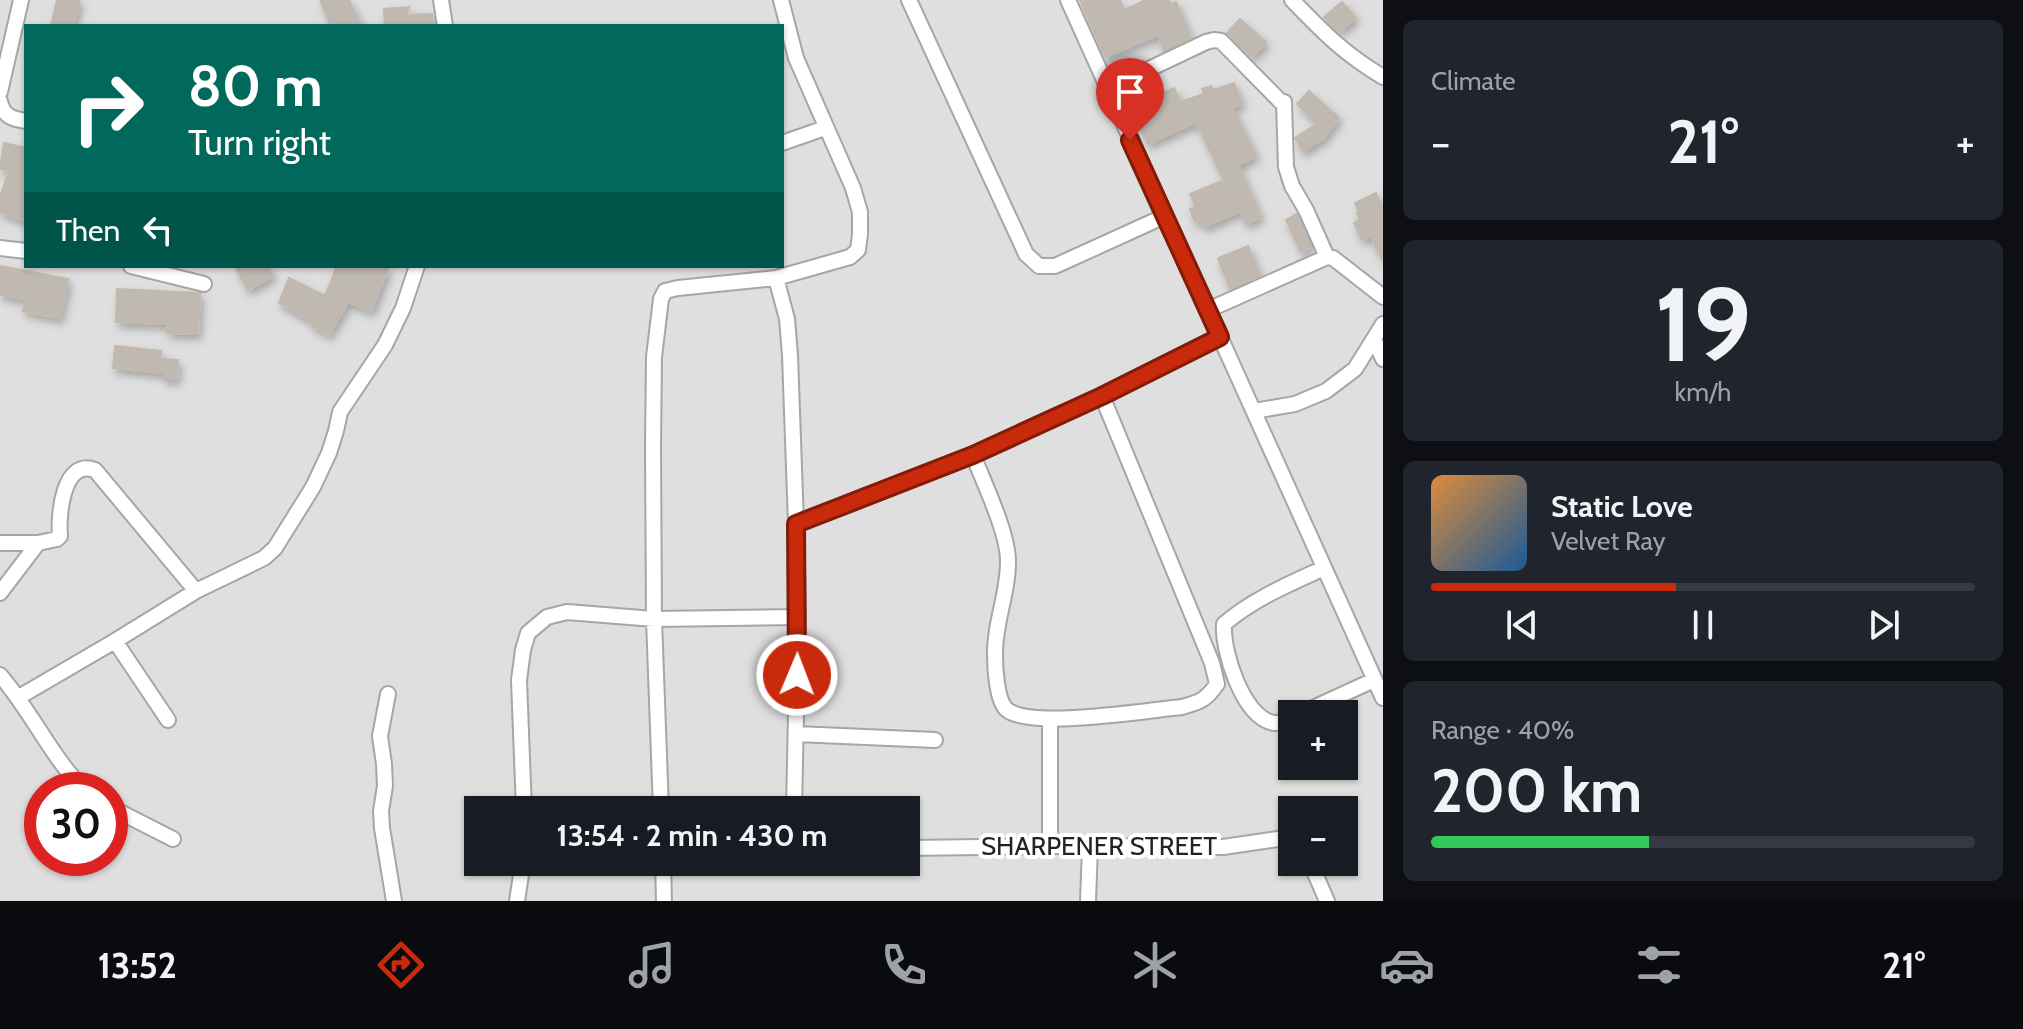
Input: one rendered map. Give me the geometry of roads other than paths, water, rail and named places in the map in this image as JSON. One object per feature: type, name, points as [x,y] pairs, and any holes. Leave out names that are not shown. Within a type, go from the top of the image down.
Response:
[{"type":"street","points":[[0,92],[21,0]]},
{"type":"street","points":[[441,0],[445,24]]},
{"type":"street","points":[[660,796],[654,619],[654,357],[661,299],[665,291],[678,288],[776,278],[850,257],[858,250],[860,212],[853,188],[796,58],[781,0]]},
{"type":"street","points":[[909,0],[1026,254],[1039,266],[1055,266],[1165,216]]},
{"type":"street","points":[[1068,0],[1383,698]]},
{"type":"street","points":[[1292,0],[1336,45],[1383,77]]},
{"type":"street","points":[[1107,89],[1206,42],[1221,41],[1284,102],[1286,167],[1292,186],[1327,257]]},
{"type":"street","points":[[0,101],[10,118],[24,121]]},
{"type":"street","points":[[784,142],[825,128]]},
{"type":"street","points":[[0,248],[24,251]]},
{"type":"street","points":[[1208,310],[1327,257],[1333,258],[1383,297]]},
{"type":"street","points":[[139,268],[204,284]]},
{"type":"street","points":[[19,697],[196,591],[264,558],[275,548],[313,487],[329,453],[340,412],[385,345],[403,308],[416,268]]},
{"type":"street","points":[[776,278],[787,319],[790,355],[796,524],[798,617],[794,796]]},
{"type":"street","points":[[1254,411],[1295,404],[1326,391],[1355,369],[1383,324]]},
{"type":"street","points":[[796,524],[973,455],[1220,337]]},
{"type":"street","points":[[1374,339],[1383,359]]},
{"type":"street","points":[[973,455],[998,519],[1008,555],[1008,578],[998,622],[995,654],[999,695],[1005,709],[1019,716],[1050,720],[1182,707],[1201,702],[1217,684],[1206,649],[1102,396]]},
{"type":"street","points":[[0,543],[38,543],[60,536],[61,501],[71,476],[88,467],[95,470],[196,591]]},
{"type":"street","points":[[0,593],[38,543]]},
{"type":"street","points":[[1278,723],[1273,724],[1259,715],[1242,695],[1226,654],[1224,624],[1239,610],[1324,568]]},
{"type":"street","points":[[523,796],[519,680],[528,633],[547,617],[567,612],[654,619],[798,617]]},
{"type":"street","points":[[115,641],[168,720]]},
{"type":"street","points":[[0,675],[19,697],[67,772]]},
{"type":"street","points":[[1330,700],[1374,680]]},
{"type":"street","points":[[388,694],[380,736],[385,775],[382,828],[394,901]]},
{"type":"street","points":[[1050,720],[1050,846]]},
{"type":"street","points":[[796,734],[935,740]]},
{"type":"street","points":[[128,816],[173,839]]},
{"type":"street","name":"SHARPENER STREET","points":[[920,848],[1223,847],[1278,839]]},
{"type":"street","points":[[1088,901],[1090,847]]},
{"type":"street","points":[[517,901],[521,876]]},
{"type":"street","points":[[663,876],[664,901]]},
{"type":"street","points":[[1316,876],[1327,901]]}]
